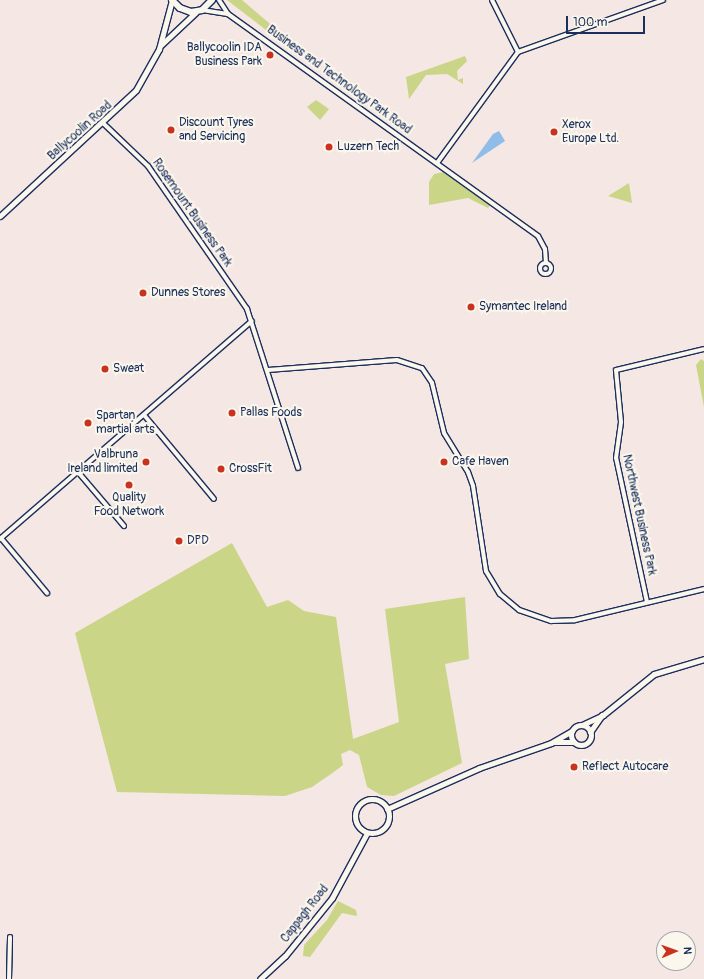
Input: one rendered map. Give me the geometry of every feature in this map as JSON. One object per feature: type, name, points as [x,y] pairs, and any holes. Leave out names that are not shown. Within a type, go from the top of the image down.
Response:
[{"type":"main road","points":[[172,0],[180,8],[199,11],[212,0]]},
{"type":"street","name":"Ballycoolin Road","points":[[159,49],[172,0]]},
{"type":"street","name":"Business and Technology Park Road","points":[[219,0],[228,14],[538,236],[545,249],[546,262]]},
{"type":"street","points":[[492,0],[518,52]]},
{"type":"street","points":[[437,163],[518,52],[663,0]]},
{"type":"street","name":"Business and Technology Park Road","points":[[199,11],[228,14]]},
{"type":"street","name":"Ballycoolin Road","points":[[0,216],[104,124],[136,90],[159,49],[176,27],[199,11]]},
{"type":"street","name":"Rosemount Business Park","points":[[104,124],[160,182],[247,309],[268,370],[298,468]]},
{"type":"street","points":[[47,593],[1,539],[252,322]]},
{"type":"street","name":"Northwest Business Park","points":[[647,602],[616,458],[620,422],[616,370],[704,349]]},
{"type":"street","points":[[268,370],[397,360],[414,363],[432,383],[444,433],[468,472],[483,560],[500,594],[519,610],[551,621],[574,620],[704,589]]},
{"type":"street","points":[[144,415],[214,498]]},
{"type":"street","points":[[78,472],[124,526]]},
{"type":"street","points":[[387,808],[479,768],[551,743],[603,714],[654,674],[704,659]]},
{"type":"street","points":[[551,743],[586,743],[590,732],[603,714]]},
{"type":"street","points":[[582,725],[590,732]]},
{"type":"street","points":[[572,730],[574,742]]},
{"type":"street","points":[[370,799],[381,802],[387,808],[387,825],[378,832],[367,833],[357,824],[357,808],[370,799]]},
{"type":"street","name":"Cappagh Road","points":[[260,979],[285,956],[332,898],[367,833]]},
{"type":"street","points":[[9,979],[10,937]]},
{"type":"green space","points":[[227,0],[242,0],[282,34],[275,37]]},
{"type":"green space","points":[[465,56],[467,61],[457,71],[458,80],[463,78],[463,84],[447,74],[426,75],[409,99],[406,77]]},
{"type":"green space","points":[[316,100],[329,109],[320,120],[307,107]]},
{"type":"green space","points":[[444,172],[490,205],[488,208],[468,198],[429,205],[429,182],[434,174]]},
{"type":"green space","points":[[629,183],[632,203],[608,196]]},
{"type":"green space","points":[[701,359],[704,361],[704,407],[696,365]]},
{"type":"green space","points":[[232,543],[267,607],[288,600],[304,611],[336,617],[353,739],[399,722],[385,609],[465,597],[469,659],[445,664],[462,763],[394,796],[381,795],[367,787],[359,755],[350,750],[341,754],[343,765],[331,774],[312,787],[285,796],[117,792],[75,633]]},
{"type":"green space","points":[[338,901],[356,910],[357,916],[342,913],[310,957],[303,956],[304,945],[327,920]]},
{"type":"water","points":[[499,131],[505,141],[472,163],[493,134]]},
{"type":"place","name":"Ballycoolin IDA Business Park","points":[[270,55]]},
{"type":"place","name":"Discount Tyres and Servicing","points":[[171,130]]},
{"type":"place","name":"Xerox Europe Ltd.","points":[[554,132]]},
{"type":"place","name":"Luzern Tech","points":[[329,147]]},
{"type":"place","name":"Dunnes Stores","points":[[143,293]]},
{"type":"place","name":"Symantec Ireland","points":[[471,307]]},
{"type":"place","name":"Sweat","points":[[105,369]]},
{"type":"place","name":"Pallas Foods","points":[[232,413]]},
{"type":"place","name":"Spartan martial arts","points":[[88,423]]},
{"type":"place","name":"Valbruna Ireland limited","points":[[146,462]]},
{"type":"place","name":"Cafe Haven","points":[[444,462]]},
{"type":"place","name":"CrossFit","points":[[221,469]]},
{"type":"place","name":"Quality Food Network","points":[[129,485]]},
{"type":"place","name":"DPD","points":[[179,541]]},
{"type":"place","name":"Reflect Autocare","points":[[574,767]]}]
